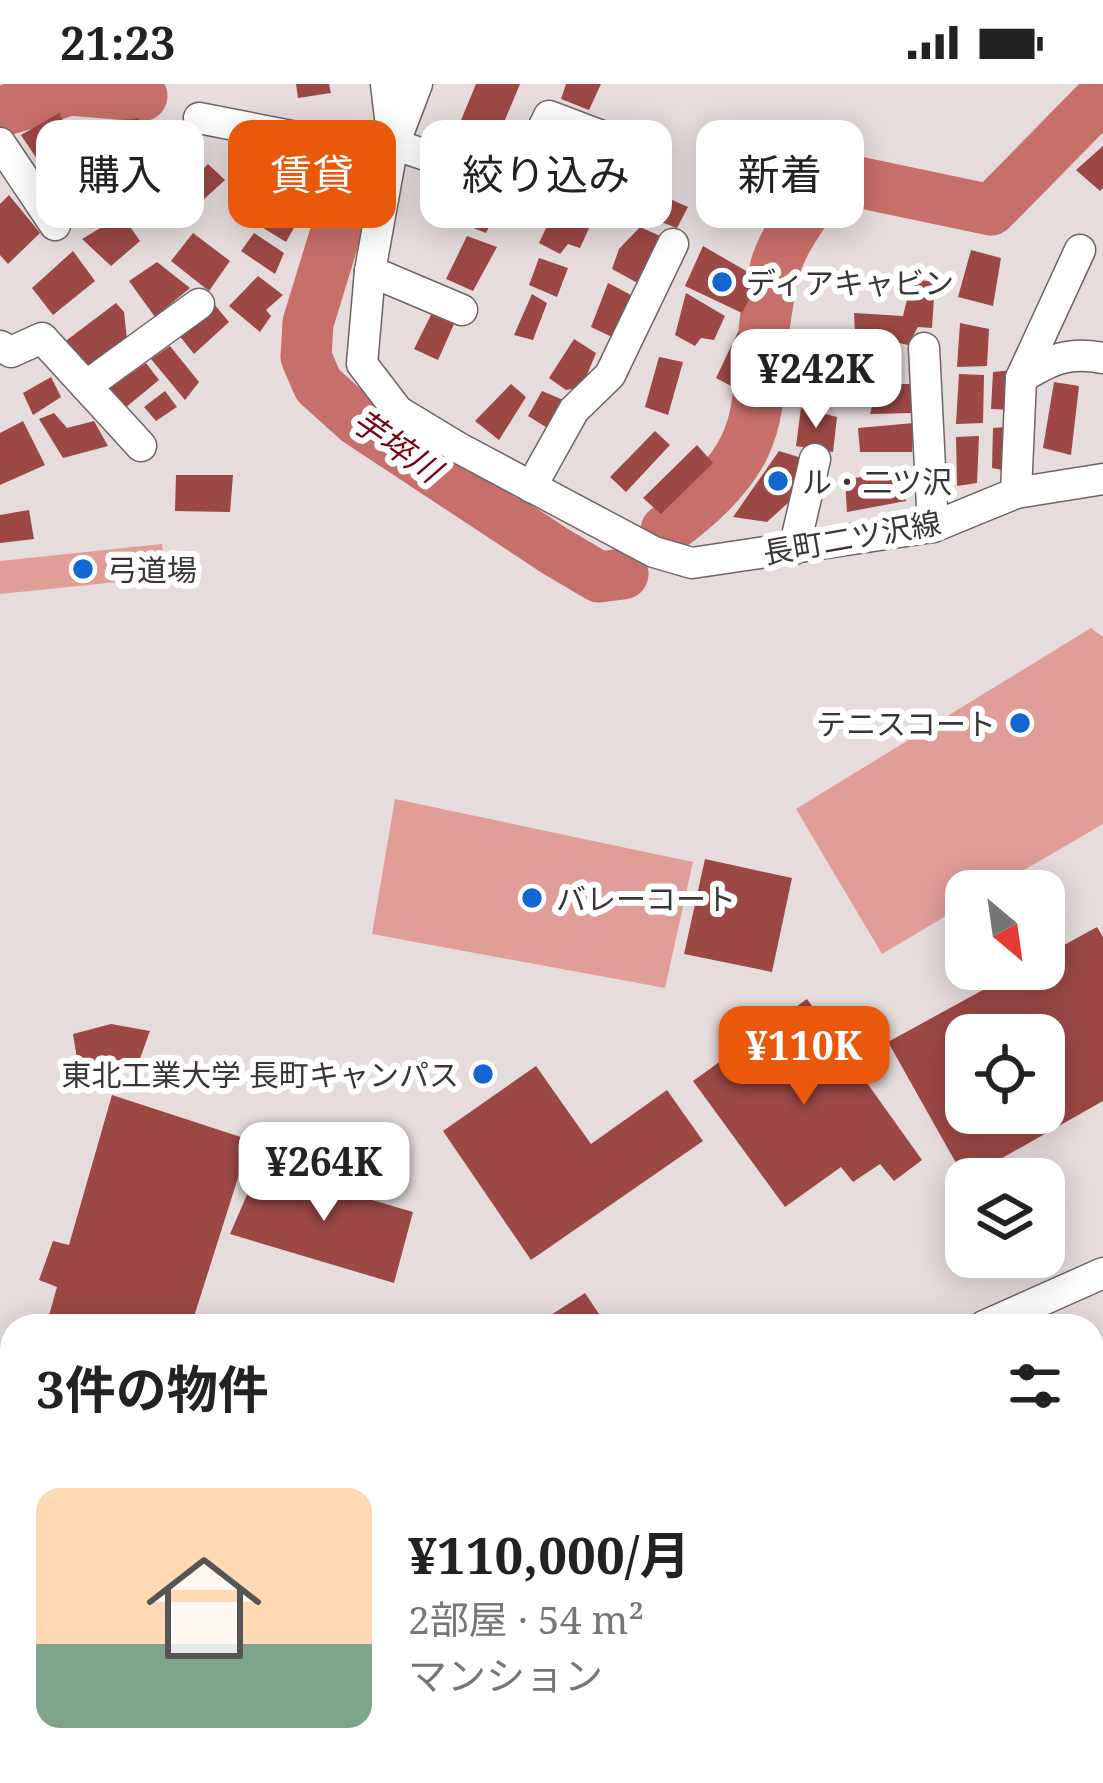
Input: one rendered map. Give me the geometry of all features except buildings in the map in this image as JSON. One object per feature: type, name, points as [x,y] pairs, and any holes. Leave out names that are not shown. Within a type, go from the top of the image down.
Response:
[{"type":"street","points":[[386,84],[390,120]]},
{"type":"street","points":[[396,137],[418,84]]},
{"type":"street","points":[[199,118],[228,124]]},
{"type":"street","points":[[0,143],[36,197]]},
{"type":"street","points":[[378,228],[362,364],[398,411],[531,488],[574,410],[610,375],[673,244]]},
{"type":"street","points":[[1016,493],[1021,378],[1080,250]]},
{"type":"street","points":[[370,272],[462,310]]},
{"type":"street","points":[[86,386],[199,304]]},
{"type":"street","points":[[0,346],[11,352],[42,338],[141,446]]},
{"type":"street","points":[[924,348],[933,527]]},
{"type":"street","points":[[1021,378],[1054,357],[1078,353],[1103,358]]},
{"type":"street","points":[[794,549],[815,459]]},
{"type":"street","name":"長町二ツ沢線","points":[[531,488],[629,539],[692,563],[933,527],[1016,493],[1103,479]]},
{"type":"street","points":[[1011,1314],[1103,1273]]},
{"type":"shaded area","name":"弓道場","points":[[162,544],[166,577],[0,594],[0,561]]},
{"type":"shaded area","name":"テニスコート","points":[[1091,628],[1103,637],[1103,824],[1024,870],[945,870],[945,916],[882,954],[796,809]]},
{"type":"shaded area","name":"バレーコート","points":[[395,799],[693,862],[665,988],[372,934]]},
{"type":"waterway","name":"芋埣川","points":[[0,112],[70,90],[142,96]]},
{"type":"waterway","name":"芋埣川","points":[[666,530],[706,498],[732,468],[747,440],[756,412],[775,269],[815,195],[853,181],[991,210],[1103,96]]},
{"type":"waterway","name":"芋埣川","points":[[337,228],[308,323],[306,357],[318,385],[358,421],[555,551],[599,577],[623,574]]},
{"type":"place","name":"ディアキャビン","points":[[722,282]]},
{"type":"place","name":"ル・二ツ沢","points":[[778,481]]},
{"type":"place","name":"弓道場","points":[[83,569]]},
{"type":"place","name":"テニスコート","points":[[1020,723]]},
{"type":"place","name":"バレーコート","points":[[532,898]]},
{"type":"place","name":"東北工業大学 長町キャンパス","points":[[483,1074]]}]
